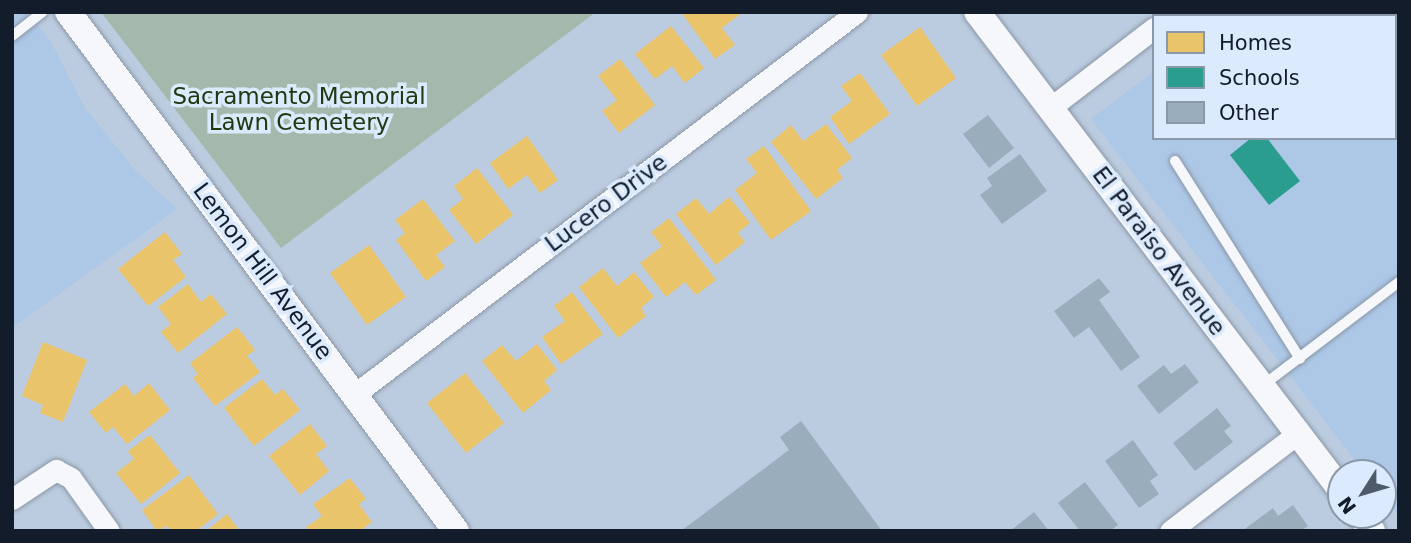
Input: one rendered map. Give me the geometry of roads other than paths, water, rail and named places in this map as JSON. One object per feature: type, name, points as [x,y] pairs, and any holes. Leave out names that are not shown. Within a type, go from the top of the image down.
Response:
[{"type":"street","name":"Lemon Hill Avenue","points":[[68,12],[456,531]]},
{"type":"street","name":"Lucero Drive","points":[[355,394],[857,12]]},
{"type":"street","name":"El Paraiso Avenue","points":[[977,12],[1327,472]]},
{"type":"street","points":[[1050,108],[1152,30]]},
{"type":"street","points":[[1170,531],[1297,433]]},
{"type":"street","points":[[12,499],[56,470],[71,478],[109,531]]},
{"type":"lane","points":[[12,36],[43,12]]},
{"type":"lane","points":[[1175,161],[1300,359]]},
{"type":"lane","points":[[1262,386],[1399,282]]},
{"type":"park label","name":"Sacramento Memorial Lawn Cemetery","points":[[299,109]]}]
